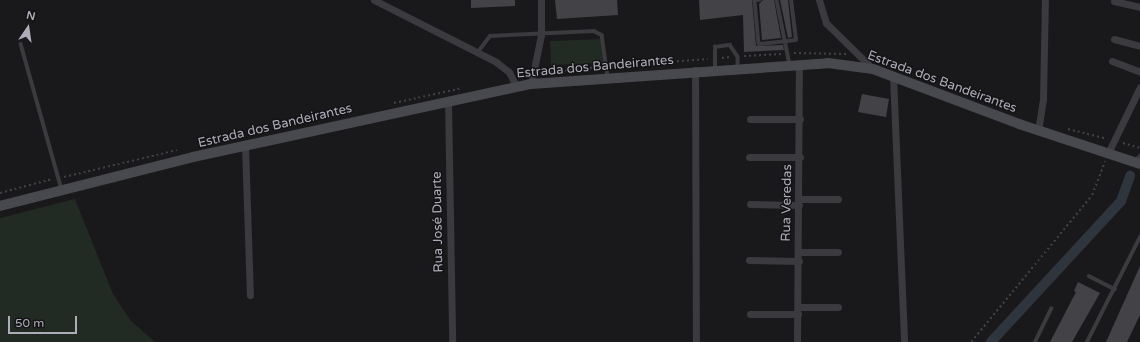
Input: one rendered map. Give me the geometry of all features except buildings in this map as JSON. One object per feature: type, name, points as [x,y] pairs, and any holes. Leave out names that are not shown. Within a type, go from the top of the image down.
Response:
[{"type":"main road","name":"Estrada dos Bandeirantes","points":[[0,206],[245,146],[516,86],[531,79],[608,77],[695,70],[714,64],[738,68],[837,63],[873,69],[1038,130],[1108,153],[1138,161]]},
{"type":"street","points":[[374,0],[478,52],[504,68],[516,86]]},
{"type":"street","points":[[531,79],[541,35],[541,0]]},
{"type":"street","points":[[819,0],[826,23],[858,56],[873,69]]},
{"type":"street","points":[[1038,130],[1043,100],[1045,0]]},
{"type":"street","points":[[1114,1],[1136,4]]},
{"type":"street","points":[[1114,39],[1140,46]]},
{"type":"street","points":[[1112,61],[1140,72]]},
{"type":"street","name":"Rua Veredas","points":[[795,64],[800,119],[797,342]]},
{"type":"street","points":[[695,70],[696,342]]},
{"type":"street","points":[[893,76],[904,342]]},
{"type":"street","points":[[1108,153],[1112,140],[1140,87]]},
{"type":"street","name":"Rua José Duarte","points":[[448,101],[452,342]]},
{"type":"street","points":[[750,119],[800,119]]},
{"type":"street","points":[[245,146],[250,295]]},
{"type":"street","points":[[749,157],[800,157]]},
{"type":"street","points":[[750,204],[838,199]]},
{"type":"street","points":[[799,252],[838,252]]},
{"type":"street","points":[[749,260],[799,260]]},
{"type":"street","points":[[750,314],[838,307]]},
{"type":"lane","points":[[760,0],[756,1],[759,44],[796,40],[791,0]]},
{"type":"lane","points":[[777,0],[788,54],[795,64]]},
{"type":"lane","points":[[478,52],[490,36],[515,33],[541,35],[594,31],[602,35],[608,77]]},
{"type":"lane","points":[[21,44],[62,191]]},
{"type":"lane","points":[[714,64],[715,47],[730,45],[738,57],[738,68]]},
{"type":"lane","points":[[1087,342],[1140,237]]},
{"type":"lane","points":[[1088,276],[1115,289]]},
{"type":"lane","points":[[1035,342],[1051,309]]},
{"type":"path","points":[[531,79],[607,66],[714,64],[738,57],[814,52],[858,56],[896,64],[930,79]]},
{"type":"path","points":[[1062,128],[1140,148]]},
{"type":"path","points":[[972,342],[1092,195],[1108,153]]},
{"type":"shaded area","points":[[602,39],[603,63],[551,65],[550,41]]},
{"type":"shaded area","points":[[75,199],[113,294],[131,321],[155,342],[0,342],[0,218]]},
{"type":"waterway","points":[[991,342],[1121,201],[1130,176]]}]
